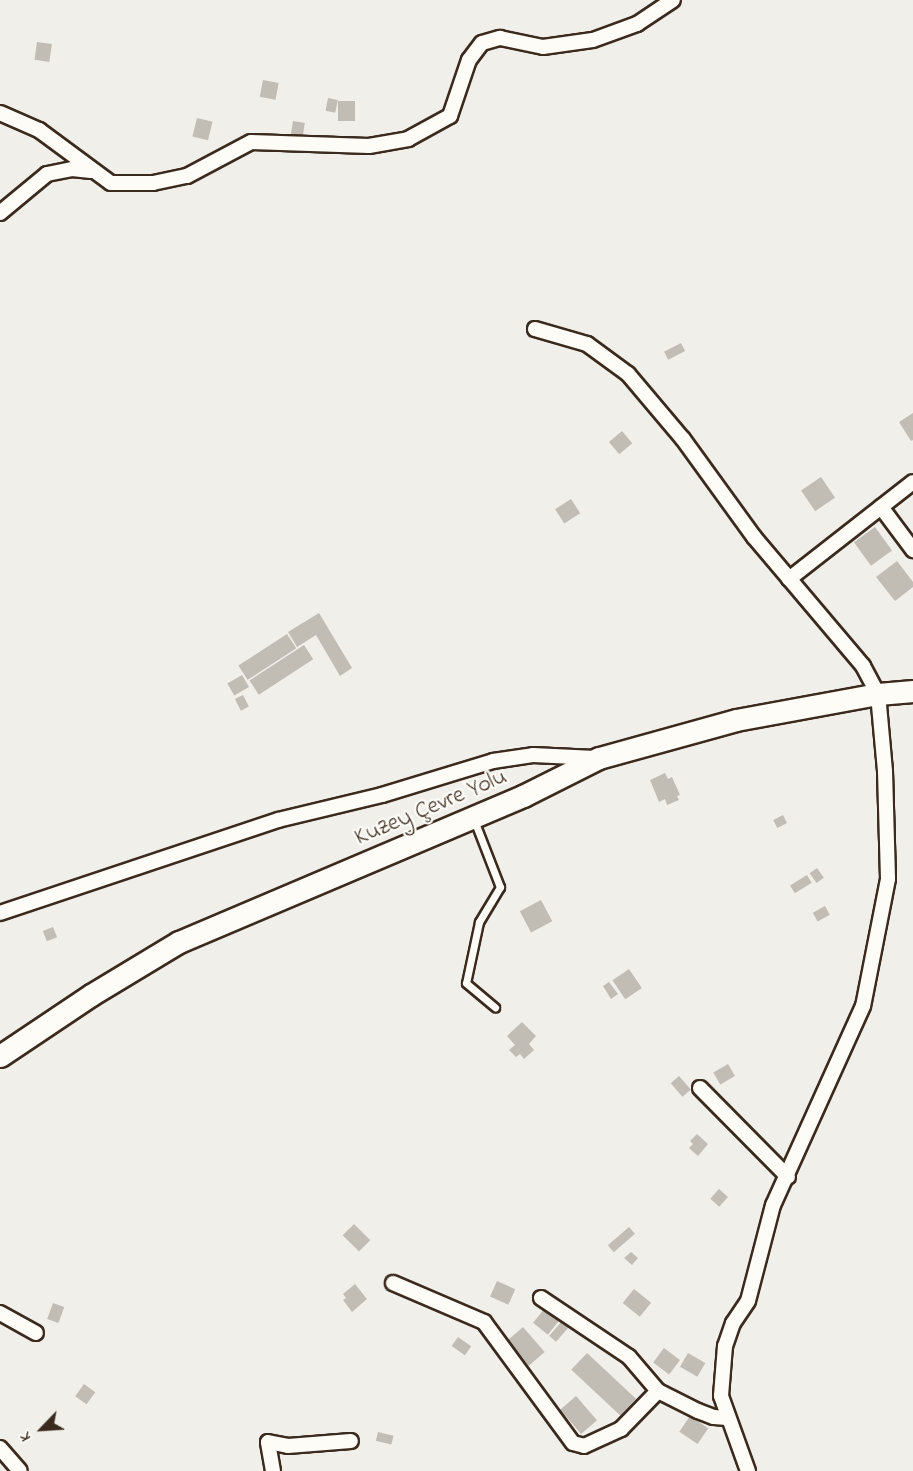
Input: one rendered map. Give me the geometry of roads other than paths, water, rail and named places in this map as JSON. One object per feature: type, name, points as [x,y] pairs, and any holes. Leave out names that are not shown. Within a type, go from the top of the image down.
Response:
[{"type":"main road","name":"Kuzey Çevre Yolu","points":[[0,1056],[91,995],[179,942],[524,796],[599,758],[736,720],[878,694],[913,691]]},
{"type":"street","points":[[0,113],[39,130],[91,171],[111,183],[153,183],[187,176],[251,142],[369,146],[408,139],[450,116],[469,60],[482,43],[500,38],[543,47],[593,40],[637,24],[673,0]]},
{"type":"street","points":[[0,213],[47,174],[72,169],[91,171]]},
{"type":"street","points":[[535,329],[587,345],[628,374],[683,439],[754,537],[863,666],[878,694],[885,771],[888,879],[863,1006],[788,1177],[773,1205],[747,1301],[733,1323],[725,1346],[721,1396],[747,1471]]},
{"type":"street","points":[[789,579],[913,482]]},
{"type":"street","points":[[881,507],[913,550]]},
{"type":"street","points":[[0,913],[278,820],[382,795],[494,760],[533,755],[599,758]]},
{"type":"street","points":[[700,1088],[788,1177]]},
{"type":"street","points":[[393,1283],[484,1322],[573,1443],[584,1446],[621,1429],[658,1391]]},
{"type":"street","points":[[541,1298],[629,1357],[658,1391],[698,1412],[727,1418]]},
{"type":"street","points":[[0,1313],[36,1333]]},
{"type":"street","points":[[273,1471],[268,1442],[288,1446],[351,1441]]},
{"type":"street","points":[[0,1448],[20,1471]]},
{"type":"lane","points":[[473,818],[500,887],[479,922],[466,983],[495,1007]]}]
